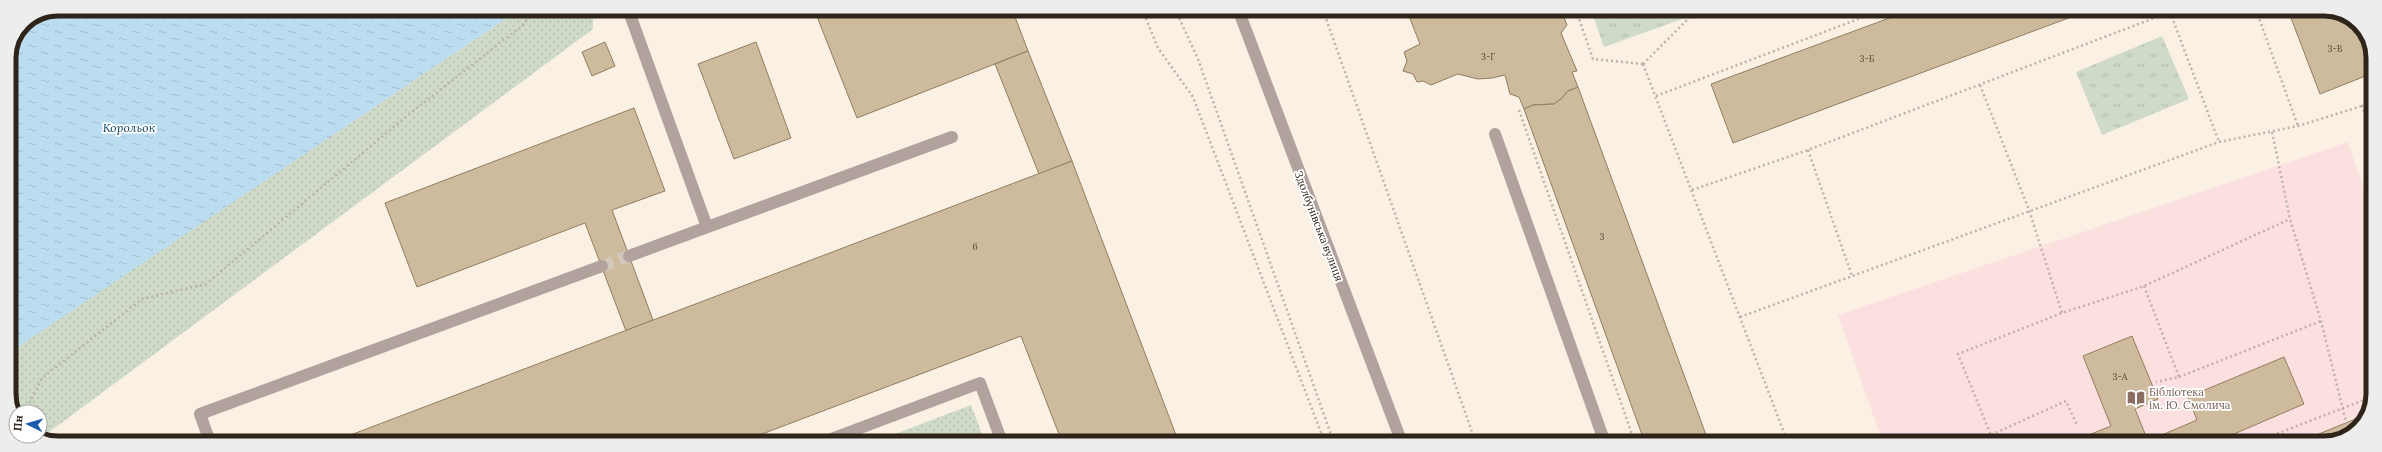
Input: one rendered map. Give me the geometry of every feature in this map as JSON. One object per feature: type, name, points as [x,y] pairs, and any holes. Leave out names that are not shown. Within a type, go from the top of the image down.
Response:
[{"type":"street","points":[[631,16],[707,227]]},
{"type":"street","name":"Здолбунівська вулиця","points":[[1240,16],[1399,436]]},
{"type":"street","points":[[1495,134],[1603,436]]},
{"type":"street","points":[[629,256],[952,137]]},
{"type":"street","points":[[208,436],[200,414],[602,266]]},
{"type":"street","points":[[839,436],[980,383],[1000,436]]},
{"type":"path","points":[[28,404],[42,378],[142,298],[206,284],[408,115],[523,25],[530,16]]},
{"type":"path","points":[[1145,16],[1158,48],[1193,97],[1322,436]]},
{"type":"path","points":[[1178,16],[1198,59],[1332,436]]},
{"type":"path","points":[[1325,16],[1474,436]]},
{"type":"path","points":[[1578,16],[1593,59],[1643,64]]},
{"type":"path","points":[[1643,64],[1691,16]]},
{"type":"path","points":[[1656,96],[1866,16]]},
{"type":"path","points":[[1692,190],[1808,150],[2160,16]]},
{"type":"path","points":[[2172,16],[2219,142]]},
{"type":"path","points":[[2258,16],[2298,126]]},
{"type":"path","points":[[1643,64],[1785,436]]},
{"type":"path","points":[[1980,85],[2029,210],[2062,313]]},
{"type":"path","points":[[1740,317],[2029,210],[2219,142],[2298,126],[2366,105]]},
{"type":"path","points":[[2362,106],[2366,118]]},
{"type":"path","points":[[1519,110],[1633,436]]},
{"type":"path","points":[[2272,132],[2290,219],[2321,321],[2347,429]]},
{"type":"path","points":[[1808,150],[1852,276]]},
{"type":"path","points":[[2077,425],[2066,401],[1991,435],[1958,354],[2062,313],[2144,286],[2290,219]]},
{"type":"path","points":[[2144,286],[2179,377]]},
{"type":"path","points":[[2156,382],[2179,377],[2321,321]]},
{"type":"path","points":[[2271,436],[2365,400]]},
{"type":"shaded area","points":[[2348,142],[2366,196],[2366,394],[2363,410],[2357,420],[2352,426],[2338,434],[2329,436],[1881,436],[1838,315]]},
{"type":"green space","points":[[508,16],[593,16],[593,29],[48,433],[48,404],[18,404],[16,397],[16,347]]},
{"type":"green space","points":[[1593,16],[1688,17],[1604,47]]},
{"type":"green space","points":[[2162,36],[2189,99],[2102,135],[2076,72]]},
{"type":"green space","points":[[971,405],[983,436],[890,436]]},
{"type":"water","name":"Корольок","points":[[58,16],[508,16],[16,348],[16,58],[19,42],[28,28],[35,23],[42,19]]},
{"type":"building","points":[[817,16],[1015,16],[1028,51],[857,118]]},
{"type":"building","points":[[1409,16],[1563,16],[1567,25],[1561,33],[1577,71],[1572,72],[1578,87],[1568,91],[1554,104],[1533,105],[1524,109],[1519,97],[1510,94],[1505,75],[1478,79],[1458,74],[1431,85],[1423,81],[1417,82],[1413,74],[1403,71],[1407,61],[1404,52],[1420,44]]},
{"type":"building","points":[[1895,16],[2074,16],[1733,143],[1711,84]]},
{"type":"building","points":[[2290,16],[2324,16],[2338,18],[2356,30],[2365,47],[2366,76],[2320,94]]},
{"type":"building","points":[[605,42],[615,66],[592,76],[582,52]]},
{"type":"building","points":[[756,42],[791,138],[734,159],[698,64]]},
{"type":"building","points":[[1028,51],[1072,161],[1039,174],[995,64]]},
{"type":"building","points":[[1578,87],[1706,436],[1642,436],[1524,109],[1533,105],[1554,104],[1568,91]]},
{"type":"building","points":[[634,108],[665,191],[612,210],[653,320],[626,331],[585,223],[417,287],[385,203]]},
{"type":"building","points":[[1072,161],[1176,436],[1060,436],[1021,336],[757,436],[348,436]]},
{"type":"building","points":[[2132,336],[2158,399],[2135,409],[2146,436],[2086,436],[2111,426],[2083,356]]},
{"type":"building","points":[[2284,357],[2304,404],[2229,436],[2160,436],[2197,420],[2188,397]]},
{"type":"building","points":[[2358,418],[2352,426],[2338,434],[2329,436],[2314,436]]},
{"type":"tunnel","points":[[602,266],[629,256]]},
{"type":"place","name":"Бібліотека ім. Ю. Смолича","points":[[2136,398]]}]
